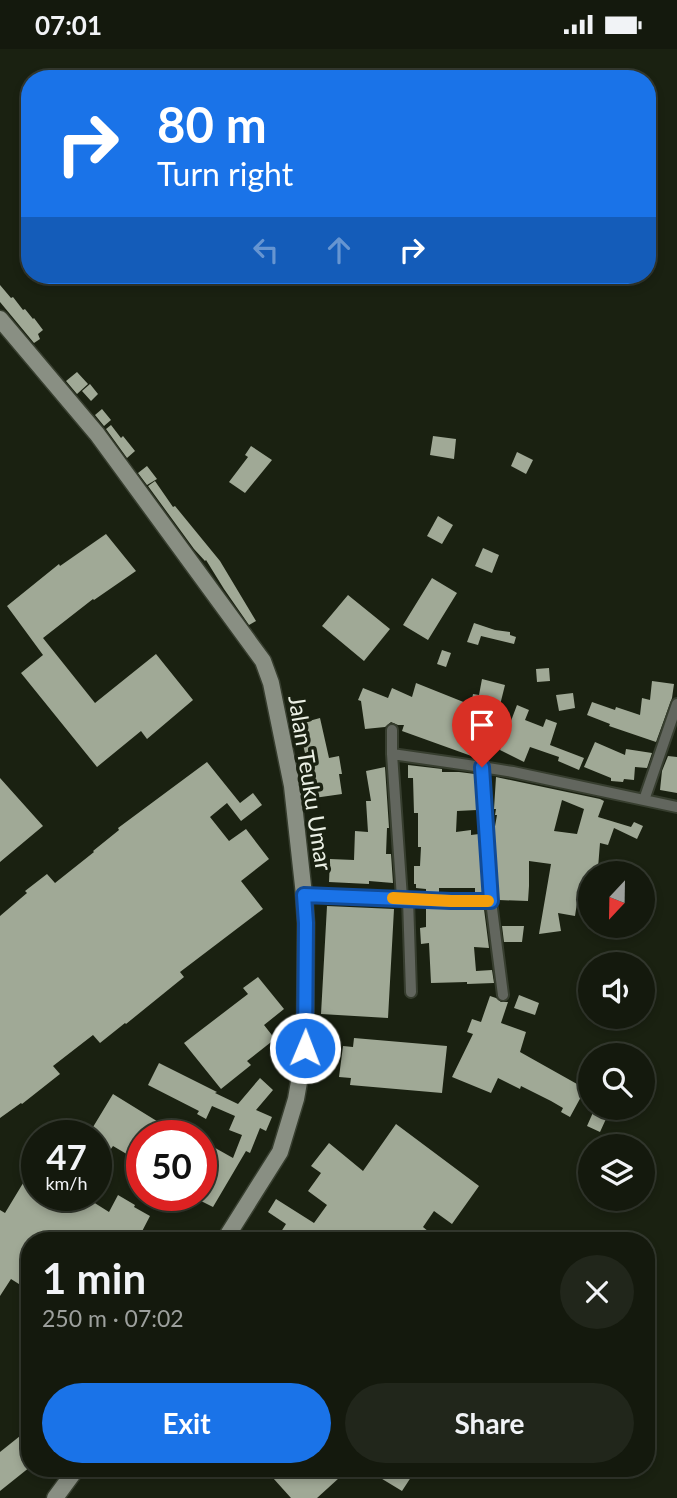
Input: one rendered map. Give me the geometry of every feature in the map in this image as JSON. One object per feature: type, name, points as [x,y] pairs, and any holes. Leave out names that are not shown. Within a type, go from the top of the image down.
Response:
[{"type":"main road","name":"Jalan Teuku Umar","points":[[0,319],[97,434],[262,661],[271,683],[292,786],[304,895],[305,1048],[296,1099],[280,1152],[229,1232]]},
{"type":"main road","points":[[55,1498],[70,1477]]},
{"type":"street","points":[[644,800],[677,704]]},
{"type":"street","points":[[392,730],[411,992]]},
{"type":"street","points":[[393,754],[513,772],[677,807]]},
{"type":"street","points":[[482,767],[491,901],[503,995]]},
{"type":"street","points":[[304,895],[491,901]]},
{"type":"building","points":[[0,285],[43,330],[38,334],[40,339],[34,343],[0,302]]},
{"type":"building","points":[[77,372],[88,384],[77,394],[66,381]]},
{"type":"building","points":[[90,384],[98,394],[91,401],[82,391]]},
{"type":"building","points":[[102,409],[111,420],[104,426],[95,415]]},
{"type":"building","points":[[111,425],[135,451],[127,458],[106,429]]},
{"type":"building","points":[[433,436],[456,439],[454,459],[430,455]]},
{"type":"building","points":[[251,446],[272,460],[245,493],[229,482],[248,457],[245,455]]},
{"type":"building","points":[[517,452],[533,460],[526,474],[511,466]]},
{"type":"building","points":[[147,466],[157,479],[147,485],[138,473]]},
{"type":"building","points":[[155,481],[173,507],[175,506],[220,561],[256,621],[249,625],[206,560],[194,549],[148,486]]},
{"type":"building","points":[[438,516],[453,525],[442,544],[427,536]]},
{"type":"building","points":[[106,534],[136,571],[93,599],[43,638],[95,703],[156,654],[193,700],[147,739],[141,731],[97,767],[21,673],[43,655],[7,606],[59,564],[60,566]]},
{"type":"building","points":[[483,548],[499,555],[492,573],[475,566]]},
{"type":"building","points":[[432,578],[457,593],[428,640],[403,625]]},
{"type":"building","points":[[348,595],[390,629],[364,661],[322,626]]},
{"type":"building","points":[[474,623],[510,632],[510,635],[516,637],[514,644],[481,636],[478,645],[467,642]]},
{"type":"building","points":[[442,650],[451,653],[446,667],[437,664]]},
{"type":"building","points":[[549,668],[550,681],[537,682],[536,669]]},
{"type":"building","points":[[482,679],[505,685],[490,745],[480,742],[477,758],[402,731],[404,725],[391,722],[385,727],[365,729],[361,701],[358,700],[363,688],[388,698],[392,688],[412,697],[416,683],[471,705],[473,694],[479,695]]},
{"type":"building","points":[[652,681],[674,684],[672,698],[656,742],[609,726],[610,724],[587,715],[592,702],[640,715],[642,698],[650,700]]},
{"type":"building","points":[[573,693],[575,708],[559,711],[556,695]]},
{"type":"building","points":[[517,705],[529,710],[525,720],[543,727],[546,719],[557,723],[550,745],[584,758],[579,770],[558,761],[559,757],[530,747],[524,762],[500,750]]},
{"type":"building","points":[[320,718],[329,758],[339,756],[342,794],[314,798],[311,781],[315,781],[310,751],[305,753],[298,724]]},
{"type":"building","points":[[595,742],[625,755],[626,749],[652,753],[647,768],[635,767],[634,780],[611,781],[611,778],[584,767]]},
{"type":"building","points":[[668,756],[677,757],[677,793],[660,790],[662,771]]},
{"type":"building","points":[[207,762],[240,803],[253,793],[262,805],[241,821],[227,803],[210,817],[229,841],[246,829],[269,859],[241,881],[263,909],[180,972],[184,977],[126,1024],[100,1043],[93,1035],[53,1066],[60,1074],[0,1118],[0,916],[47,874],[55,883],[94,852],[119,830],[118,828]]},
{"type":"building","points":[[408,765],[442,769],[442,772],[475,774],[477,810],[457,811],[456,832],[471,830],[471,835],[479,834],[483,893],[475,893],[475,888],[439,888],[439,893],[416,888],[414,866],[420,866],[421,847],[418,847],[418,813],[414,813],[413,778],[408,778]]},
{"type":"building","points":[[385,767],[389,828],[386,854],[391,854],[393,883],[329,882],[330,859],[354,860],[355,831],[368,832],[366,801],[371,801],[366,771]]},
{"type":"building","points":[[496,777],[600,799],[604,801],[598,817],[631,827],[634,822],[643,826],[637,839],[614,828],[608,845],[600,843],[599,861],[578,861],[575,916],[558,913],[561,931],[539,934],[551,864],[529,861],[528,901],[499,900],[494,832]],"holes":[[[562,800],[584,809],[577,834],[554,831]]]},
{"type":"building","points":[[0,778],[43,826],[0,862]]},
{"type":"building","points":[[327,906],[394,909],[388,1018],[321,1014]]},
{"type":"building","points":[[426,908],[484,909],[489,948],[474,947],[476,971],[492,970],[494,983],[431,983],[429,943],[421,944],[420,928],[426,927]]},
{"type":"building","points":[[502,926],[524,926],[522,942],[504,942]]},
{"type":"building","points":[[258,977],[284,1009],[264,1025],[275,1039],[247,1061],[251,1065],[221,1089],[184,1043],[248,994],[243,988]]},
{"type":"building","points":[[519,995],[539,1003],[535,1015],[514,1008]]},
{"type":"building","points":[[490,996],[501,1002],[508,1002],[501,1023],[526,1032],[520,1052],[577,1084],[578,1082],[578,1102],[570,1117],[561,1112],[563,1108],[551,1101],[498,1078],[491,1093],[452,1077],[473,1034],[467,1032],[472,1019],[481,1022]]},
{"type":"building","points":[[354,1038],[447,1046],[442,1093],[350,1085],[351,1078],[339,1077],[343,1046],[353,1047]]},
{"type":"building","points":[[159,1063],[238,1104],[260,1078],[273,1090],[256,1110],[272,1117],[266,1131],[260,1128],[250,1153],[246,1151],[217,1200],[217,1149],[233,1158],[242,1135],[229,1130],[235,1116],[212,1106],[206,1119],[197,1114],[199,1111],[148,1085]]},
{"type":"building","points":[[113,1094],[155,1120],[126,1120],[126,1154],[112,1147],[112,1120],[97,1120]]},
{"type":"building","points":[[590,1120],[606,1120],[600,1132],[587,1126]]},
{"type":"building","points":[[396,1124],[479,1186],[452,1224],[434,1211],[423,1227],[429,1232],[281,1232],[286,1224],[268,1212],[276,1199],[314,1223],[327,1205],[308,1191],[321,1173],[311,1166],[329,1143],[363,1171]]},
{"type":"building","points":[[21,1186],[21,1211],[109,1212],[112,1211],[118,1195],[126,1200],[126,1211],[141,1211],[150,1216],[142,1232],[21,1232],[21,1285],[11,1279],[0,1296],[0,1210],[5,1213]]},
{"type":"building","points":[[21,1435],[21,1474],[0,1491],[0,1452]]},
{"type":"building","points":[[272,1477],[340,1477],[317,1498],[291,1498]]},
{"type":"building","points":[[379,1477],[411,1477],[402,1491]]},
{"type":"slow traffic","points":[[393,898],[488,901]]},
{"type":"route","points":[[305,1048],[304,895],[491,901],[482,767]]}]
